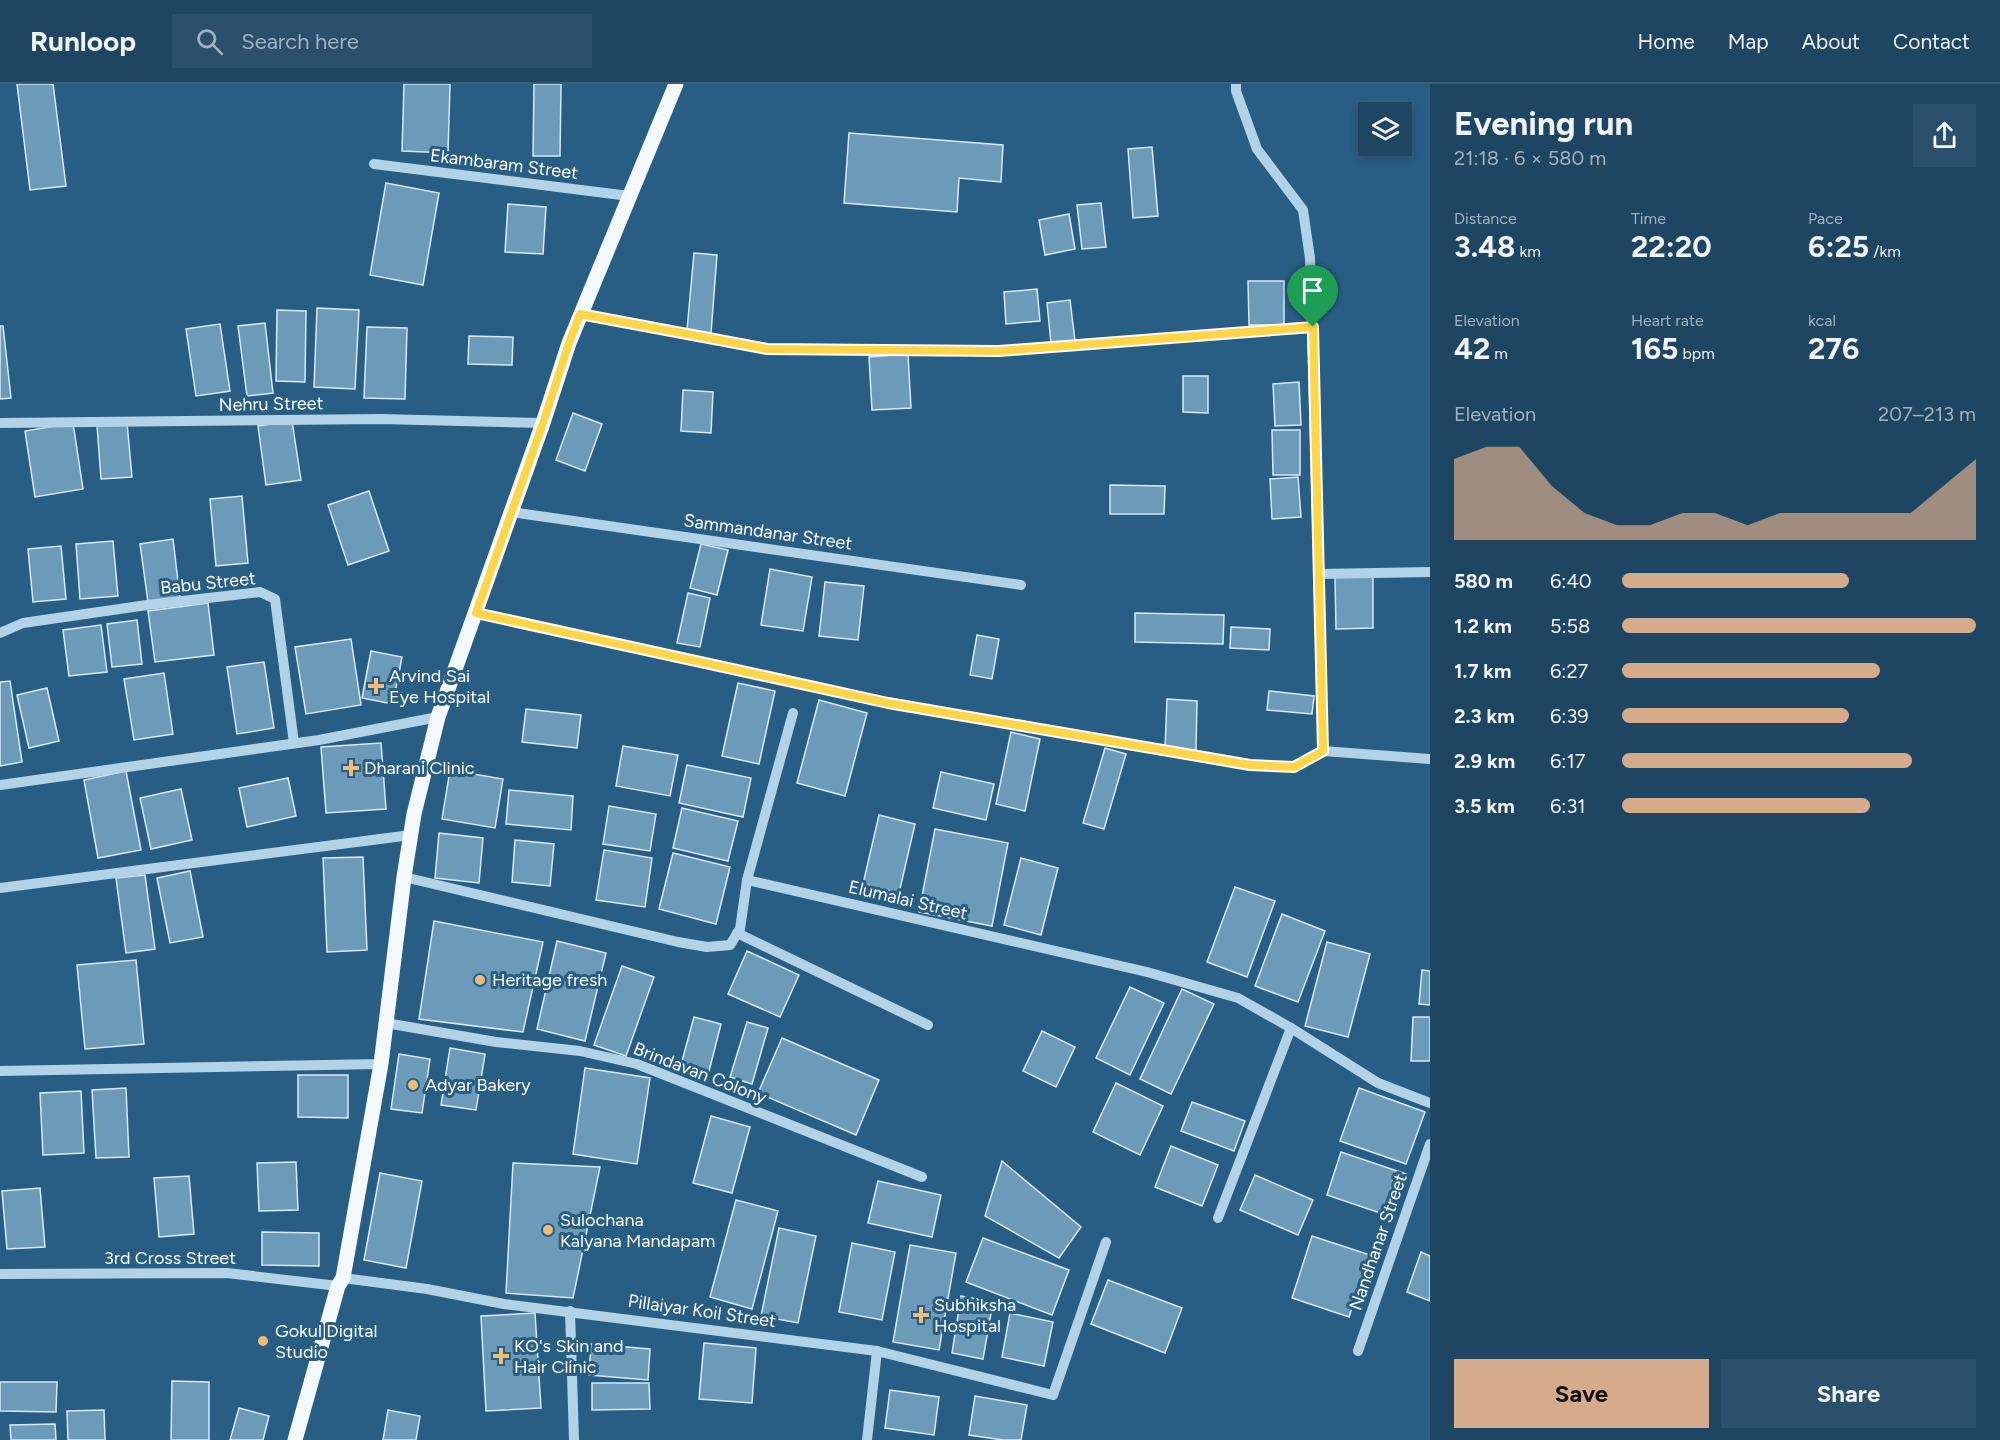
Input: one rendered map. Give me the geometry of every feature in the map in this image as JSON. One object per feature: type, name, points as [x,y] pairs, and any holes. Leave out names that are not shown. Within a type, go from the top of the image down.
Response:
[{"type":"main road","points":[[295,1440],[341,1282],[381,1064],[414,813],[438,717],[543,423],[569,343],[676,84]]},
{"type":"street","points":[[1236,84],[1236,91],[1257,149],[1303,210],[1310,258],[1323,751]]},
{"type":"street","name":"Ekambaram Street","points":[[374,164],[629,196]]},
{"type":"street","points":[[580,314],[767,349],[999,351],[1313,327]]},
{"type":"street","name":"Nehru Street","points":[[0,423],[381,419],[543,423]]},
{"type":"street","name":"Sammandanar Street","points":[[511,512],[1021,585]]},
{"type":"street","points":[[1319,574],[1430,572]]},
{"type":"street","name":"Babu Street","points":[[0,633],[23,623],[147,605],[260,592],[269,595],[275,599],[294,743]]},
{"type":"street","points":[[476,613],[888,703],[1250,765],[1294,767],[1323,751],[1430,759]]},
{"type":"street","points":[[404,877],[678,942],[707,947],[730,945],[740,929],[747,880],[793,713]]},
{"type":"street","points":[[0,785],[294,743],[438,717]]},
{"type":"street","points":[[0,888],[411,835]]},
{"type":"street","name":"Elumalai Street","points":[[747,880],[1147,972],[1238,998],[1291,1028],[1378,1083],[1430,1103]]},
{"type":"street","points":[[737,933],[928,1024]]},
{"type":"street","name":"Brindavan Colony","points":[[386,1023],[496,1042],[580,1051],[637,1064],[922,1177]]},
{"type":"street","points":[[1218,1218],[1291,1028]]},
{"type":"street","points":[[0,1071],[381,1064]]},
{"type":"street","name":"Nandhanar Street","points":[[1358,1351],[1430,1144]]},
{"type":"street","name":"Pillaiyar Koil Street","points":[[341,1282],[427,1289],[504,1304],[877,1351],[1053,1395],[1106,1242]]},
{"type":"street","name":"3rd Cross Street","points":[[0,1274],[227,1274],[341,1282]]},
{"type":"street","points":[[570,1311],[574,1440]]},
{"type":"street","points":[[867,1440],[877,1351]]},
{"type":"building","points":[[17,84],[53,84],[66,186],[30,190]]},
{"type":"building","points":[[404,84],[450,84],[448,153],[402,151]]},
{"type":"building","points":[[534,84],[561,84],[560,156],[533,156]]},
{"type":"building","points":[[849,133],[1003,145],[1001,182],[959,178],[957,212],[844,203]]},
{"type":"building","points":[[1152,147],[1158,216],[1133,218],[1128,149]]},
{"type":"building","points":[[386,183],[439,193],[423,285],[370,275]]},
{"type":"building","points":[[1101,203],[1106,247],[1082,249],[1077,205]]},
{"type":"building","points":[[508,204],[546,207],[543,254],[505,252]]},
{"type":"building","points":[[1069,214],[1075,249],[1045,255],[1039,220]]},
{"type":"building","points":[[694,253],[717,255],[711,333],[687,330]]},
{"type":"building","points":[[1248,281],[1284,281],[1284,325],[1249,325]]},
{"type":"building","points":[[1037,289],[1040,321],[1006,324],[1004,292]]},
{"type":"building","points":[[1070,300],[1075,341],[1051,343],[1047,303]]},
{"type":"building","points":[[317,308],[359,310],[355,389],[314,387]]},
{"type":"building","points":[[277,310],[306,311],[305,382],[276,381]]},
{"type":"building","points":[[265,323],[273,393],[247,396],[238,326]]},
{"type":"building","points":[[220,324],[230,391],[196,396],[186,329]]},
{"type":"building","points":[[0,326],[3,326],[11,398],[0,399]]},
{"type":"building","points":[[367,327],[407,328],[405,399],[364,398]]},
{"type":"building","points":[[469,336],[513,337],[512,365],[468,364]]},
{"type":"building","points":[[908,354],[911,408],[872,410],[869,357]]},
{"type":"building","points":[[1183,376],[1208,376],[1208,413],[1183,412]]},
{"type":"building","points":[[1299,382],[1301,425],[1275,426],[1273,384]]},
{"type":"building","points":[[683,390],[713,392],[711,433],[681,431]]},
{"type":"building","points":[[573,413],[602,424],[585,471],[556,460]]},
{"type":"building","points":[[292,421],[301,480],[266,485],[258,426]]},
{"type":"building","points":[[73,423],[83,489],[35,497],[25,431]]},
{"type":"building","points":[[127,423],[132,477],[101,479],[97,425]]},
{"type":"building","points":[[1272,430],[1300,430],[1300,475],[1273,475]]},
{"type":"building","points":[[1298,477],[1301,517],[1272,519],[1270,479]]},
{"type":"building","points":[[1110,485],[1165,486],[1164,514],[1110,514]]},
{"type":"building","points":[[369,491],[389,551],[348,565],[328,505]]},
{"type":"building","points":[[242,496],[248,563],[216,566],[210,499]]},
{"type":"building","points":[[173,539],[180,598],[148,602],[140,544]]},
{"type":"building","points":[[113,541],[118,596],[80,599],[76,544]]},
{"type":"building","points":[[701,544],[728,550],[717,595],[690,588]]},
{"type":"building","points":[[61,546],[66,599],[33,602],[28,549]]},
{"type":"building","points":[[770,569],[812,577],[803,631],[761,625]]},
{"type":"building","points":[[1335,577],[1373,577],[1373,628],[1336,629]]},
{"type":"building","points":[[825,582],[864,586],[858,640],[819,636]]},
{"type":"building","points":[[688,593],[710,598],[700,647],[677,643]]},
{"type":"building","points":[[208,603],[214,655],[155,662],[148,611]]},
{"type":"building","points":[[1135,613],[1224,615],[1223,644],[1135,642]]},
{"type":"building","points":[[137,620],[142,664],[112,667],[107,624]]},
{"type":"building","points":[[101,625],[107,672],[69,676],[63,630]]},
{"type":"building","points":[[1231,627],[1270,629],[1269,650],[1230,648]]},
{"type":"building","points":[[977,635],[999,639],[992,679],[970,675]]},
{"type":"building","points":[[351,639],[361,705],[306,714],[295,647]]},
{"type":"building","points":[[371,651],[402,657],[393,704],[362,698]]},
{"type":"building","points":[[264,662],[274,728],[237,734],[227,667]]},
{"type":"building","points":[[164,673],[173,734],[134,740],[124,679]]},
{"type":"building","points":[[10,681],[22,762],[0,766],[0,682]]},
{"type":"building","points":[[738,683],[775,691],[759,764],[722,756]]},
{"type":"building","points":[[47,688],[59,741],[29,748],[17,695]]},
{"type":"building","points":[[1269,691],[1314,696],[1312,714],[1267,710]]},
{"type":"building","points":[[1167,699],[1197,701],[1196,750],[1165,749]]},
{"type":"building","points":[[819,700],[867,713],[845,796],[797,783]]},
{"type":"building","points":[[526,709],[581,715],[577,748],[522,742]]},
{"type":"building","points":[[1011,732],[1040,739],[1025,811],[996,804]]},
{"type":"building","points":[[381,743],[386,809],[326,813],[321,747]]},
{"type":"building","points":[[623,746],[678,755],[670,796],[616,786]]},
{"type":"building","points":[[1105,748],[1126,754],[1104,829],[1083,823]]},
{"type":"building","points":[[687,765],[751,778],[743,817],[679,803]]},
{"type":"building","points":[[450,770],[503,779],[495,828],[442,819]]},
{"type":"building","points":[[126,771],[141,850],[98,858],[84,780]]},
{"type":"building","points":[[941,772],[994,784],[986,820],[933,808]]},
{"type":"building","points":[[288,778],[296,816],[247,827],[239,788]]},
{"type":"building","points":[[181,789],[192,840],[151,849],[140,798]]},
{"type":"building","points":[[509,790],[573,796],[571,830],[506,824]]},
{"type":"building","points":[[609,806],[656,814],[650,851],[603,844]]},
{"type":"building","points":[[682,808],[738,821],[728,861],[673,848]]},
{"type":"building","points":[[879,815],[915,824],[899,893],[863,884]]},
{"type":"building","points":[[935,829],[1008,843],[992,926],[919,912]]},
{"type":"building","points":[[439,833],[483,838],[479,883],[435,878]]},
{"type":"building","points":[[515,840],[554,844],[550,886],[512,882]]},
{"type":"building","points":[[604,850],[652,858],[645,907],[596,900]]},
{"type":"building","points":[[673,853],[730,867],[716,924],[659,909]]},
{"type":"building","points":[[363,857],[367,950],[327,952],[323,858]]},
{"type":"building","points":[[1021,858],[1058,868],[1041,935],[1004,925]]},
{"type":"building","points":[[190,871],[203,937],[170,943],[157,878]]},
{"type":"building","points":[[145,875],[155,949],[126,953],[116,878]]},
{"type":"building","points":[[1235,887],[1275,901],[1247,977],[1207,962]]},
{"type":"building","points":[[1282,914],[1325,931],[1298,1002],[1255,986]]},
{"type":"building","name":"Heritage fresh","points":[[434,921],[543,942],[523,1032],[419,1019]]},
{"type":"building","points":[[557,941],[606,953],[585,1041],[537,1029]]},
{"type":"building","points":[[1327,942],[1370,954],[1348,1037],[1305,1026]]},
{"type":"building","points":[[747,951],[799,975],[780,1017],[728,994]]},
{"type":"building","points":[[136,960],[144,1044],[85,1049],[77,965]]},
{"type":"building","points":[[622,966],[654,977],[626,1056],[594,1045]]},
{"type":"building","points":[[1422,970],[1430,971],[1430,1005],[1419,1004]]},
{"type":"building","points":[[1130,987],[1164,1003],[1130,1075],[1096,1058]]},
{"type":"building","points":[[1182,989],[1214,1004],[1171,1094],[1140,1079]]},
{"type":"building","points":[[694,1017],[721,1024],[707,1079],[679,1072]]},
{"type":"building","points":[[1413,1017],[1430,1017],[1430,1061],[1411,1061]]},
{"type":"building","points":[[747,1022],[768,1028],[752,1084],[730,1077]]},
{"type":"building","points":[[1042,1031],[1075,1047],[1056,1087],[1023,1071]]},
{"type":"building","points":[[782,1038],[879,1080],[856,1135],[758,1093]]},
{"type":"building","points":[[450,1048],[485,1054],[476,1110],[441,1105]]},
{"type":"building","points":[[399,1054],[430,1059],[422,1113],[391,1109]]},
{"type":"building","points":[[585,1068],[650,1078],[637,1164],[573,1154]]},
{"type":"building","points":[[298,1075],[348,1075],[348,1118],[298,1117]]},
{"type":"building","points":[[1116,1083],[1163,1106],[1140,1155],[1093,1132]]},
{"type":"building","points":[[126,1088],[129,1157],[96,1158],[92,1090]]},
{"type":"building","points":[[1359,1088],[1425,1112],[1406,1164],[1340,1141]]},
{"type":"building","points":[[81,1091],[84,1153],[43,1155],[40,1093]]},
{"type":"building","points":[[1192,1102],[1245,1121],[1234,1151],[1181,1131]]},
{"type":"building","points":[[711,1116],[750,1127],[732,1193],[693,1183]]},
{"type":"building","points":[[1171,1146],[1218,1165],[1202,1206],[1155,1187]]},
{"type":"building","points":[[1341,1152],[1406,1174],[1392,1217],[1327,1195]]},
{"type":"building","points":[[1002,1161],[1081,1227],[1059,1258],[985,1216]]},
{"type":"building","points":[[296,1162],[298,1210],[259,1211],[257,1163]]},
{"type":"building","name":"Sulochana Kalyana Mandapam","points":[[513,1163],[600,1167],[573,1298],[506,1293]]},
{"type":"building","points":[[380,1173],[422,1181],[406,1268],[364,1260]]},
{"type":"building","points":[[1255,1175],[1313,1200],[1298,1235],[1240,1210]]},
{"type":"building","points":[[189,1176],[194,1234],[159,1237],[154,1178]]},
{"type":"building","points":[[878,1181],[941,1195],[932,1237],[868,1223]]},
{"type":"building","points":[[40,1188],[45,1247],[7,1249],[2,1191]]},
{"type":"building","points":[[736,1200],[778,1211],[752,1309],[710,1297]]},
{"type":"building","points":[[779,1228],[816,1236],[798,1323],[761,1316]]},
{"type":"building","points":[[262,1232],[319,1233],[319,1266],[262,1265]]},
{"type":"building","points":[[1312,1236],[1370,1255],[1349,1317],[1292,1298]]},
{"type":"building","points":[[983,1238],[1069,1270],[1052,1315],[966,1282]]},
{"type":"building","points":[[852,1243],[895,1252],[882,1320],[839,1312]]},
{"type":"building","points":[[910,1245],[956,1253],[939,1350],[893,1342]]},
{"type":"building","points":[[1421,1252],[1430,1256],[1430,1301],[1407,1292]]},
{"type":"building","points":[[1108,1280],[1182,1308],[1165,1353],[1091,1324]]},
{"type":"building","points":[[961,1296],[993,1302],[983,1359],[952,1353]]},
{"type":"building","points":[[535,1313],[541,1408],[486,1411],[481,1316]]},
{"type":"building","points":[[1010,1313],[1053,1322],[1044,1366],[1002,1357]]},
{"type":"building","points":[[704,1343],[756,1348],[752,1403],[699,1399]]},
{"type":"building","points":[[591,1344],[650,1349],[648,1380],[589,1375]]},
{"type":"building","points":[[172,1381],[209,1382],[209,1440],[171,1440]]},
{"type":"building","points":[[0,1382],[57,1382],[56,1412],[0,1411]]},
{"type":"building","points":[[592,1383],[649,1383],[650,1409],[592,1410]]},
{"type":"building","points":[[890,1390],[939,1397],[934,1435],[885,1428]]},
{"type":"building","points":[[975,1396],[1027,1405],[1021,1440],[969,1435]]},
{"type":"building","points":[[239,1408],[269,1416],[263,1440],[230,1440]]},
{"type":"building","points":[[104,1410],[105,1440],[68,1440],[67,1411]]},
{"type":"building","points":[[388,1410],[420,1416],[416,1440],[383,1440]]},
{"type":"building","points":[[55,1424],[56,1440],[11,1440],[10,1425]]},
{"type":"place","name":"Arvind Sai Eye Hospital","points":[[376,686]]},
{"type":"place","name":"Dharani Clinic","points":[[351,768]]},
{"type":"place","name":"Heritage fresh","points":[[480,980]]},
{"type":"place","name":"Adyar Bakery","points":[[413,1085]]},
{"type":"place","name":"Sulochana Kalyana Mandapam","points":[[548,1230]]},
{"type":"place","name":"Subhiksha Hospital","points":[[921,1315]]},
{"type":"place","name":"Gokul Digital Studio","points":[[263,1341]]},
{"type":"place","name":"KO's Skin and Hair Clinic","points":[[501,1356]]},
{"type":"route","points":[[580,314],[767,349],[999,351],[1313,327],[1323,751],[1294,767],[1250,765],[888,703],[476,613],[580,314]]}]
